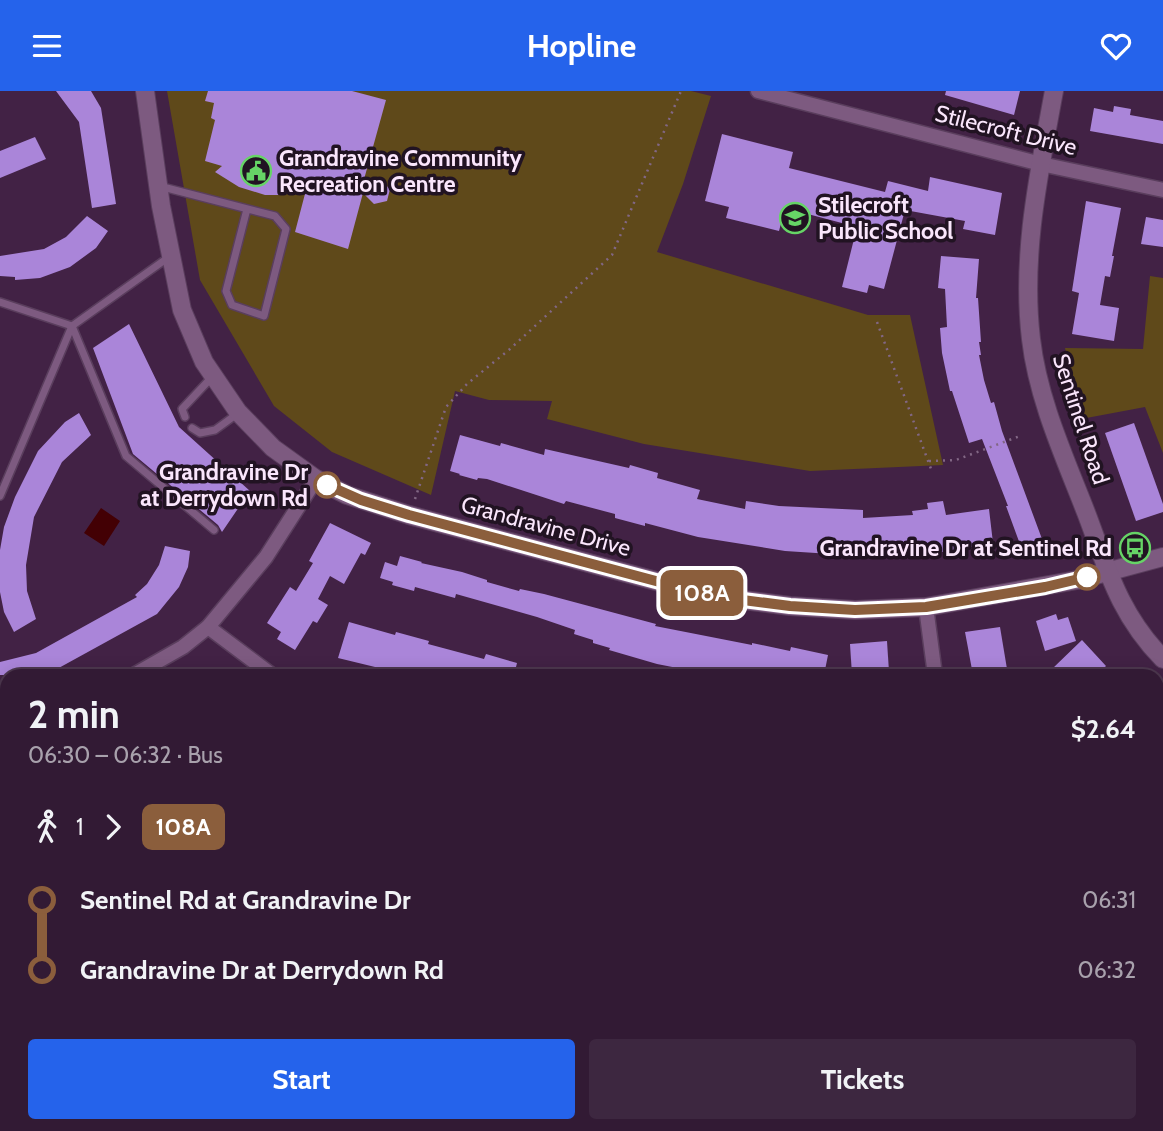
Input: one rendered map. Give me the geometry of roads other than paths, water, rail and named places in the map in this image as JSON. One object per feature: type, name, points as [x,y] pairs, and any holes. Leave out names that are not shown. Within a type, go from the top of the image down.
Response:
[{"type":"street","name":"Grandravine Drive","points":[[145,91],[182,310],[212,377],[238,412],[273,448],[316,479],[348,495],[409,515],[712,596],[790,606],[855,610],[926,607],[1045,587],[1163,557]]},
{"type":"street","name":"Stilecroft Drive","points":[[758,91],[1041,164],[1163,190]]},
{"type":"street","name":"Sentinel Road","points":[[1054,91],[1033,208],[1028,261],[1031,340],[1048,414],[1120,602],[1163,659]]},
{"type":"street","points":[[144,669],[183,647],[208,627],[266,557],[316,479]]},
{"type":"street","points":[[926,607],[934,669]]},
{"type":"street","points":[[208,627],[264,669]]},
{"type":"lane","points":[[159,186],[275,216],[286,229],[264,316],[232,305],[226,291],[247,209]]},
{"type":"lane","points":[[0,496],[72,326],[171,257]]},
{"type":"lane","points":[[0,302],[72,326],[126,456],[214,530]]},
{"type":"lane","points":[[185,417],[182,409],[212,377]]},
{"type":"lane","points":[[192,428],[200,433],[215,430],[238,412]]},
{"type":"place","name":"Grandravine Community Recreation Centre","points":[[256,171]]},
{"type":"place","name":"Stilecroft Public School","points":[[795,218]]},
{"type":"place","name":"Grandravine Dr at Derrydown Rd","points":[[327,485]]},
{"type":"place","name":"Grandravine Dr at Sentinel Rd","points":[[1135,548]]}]
